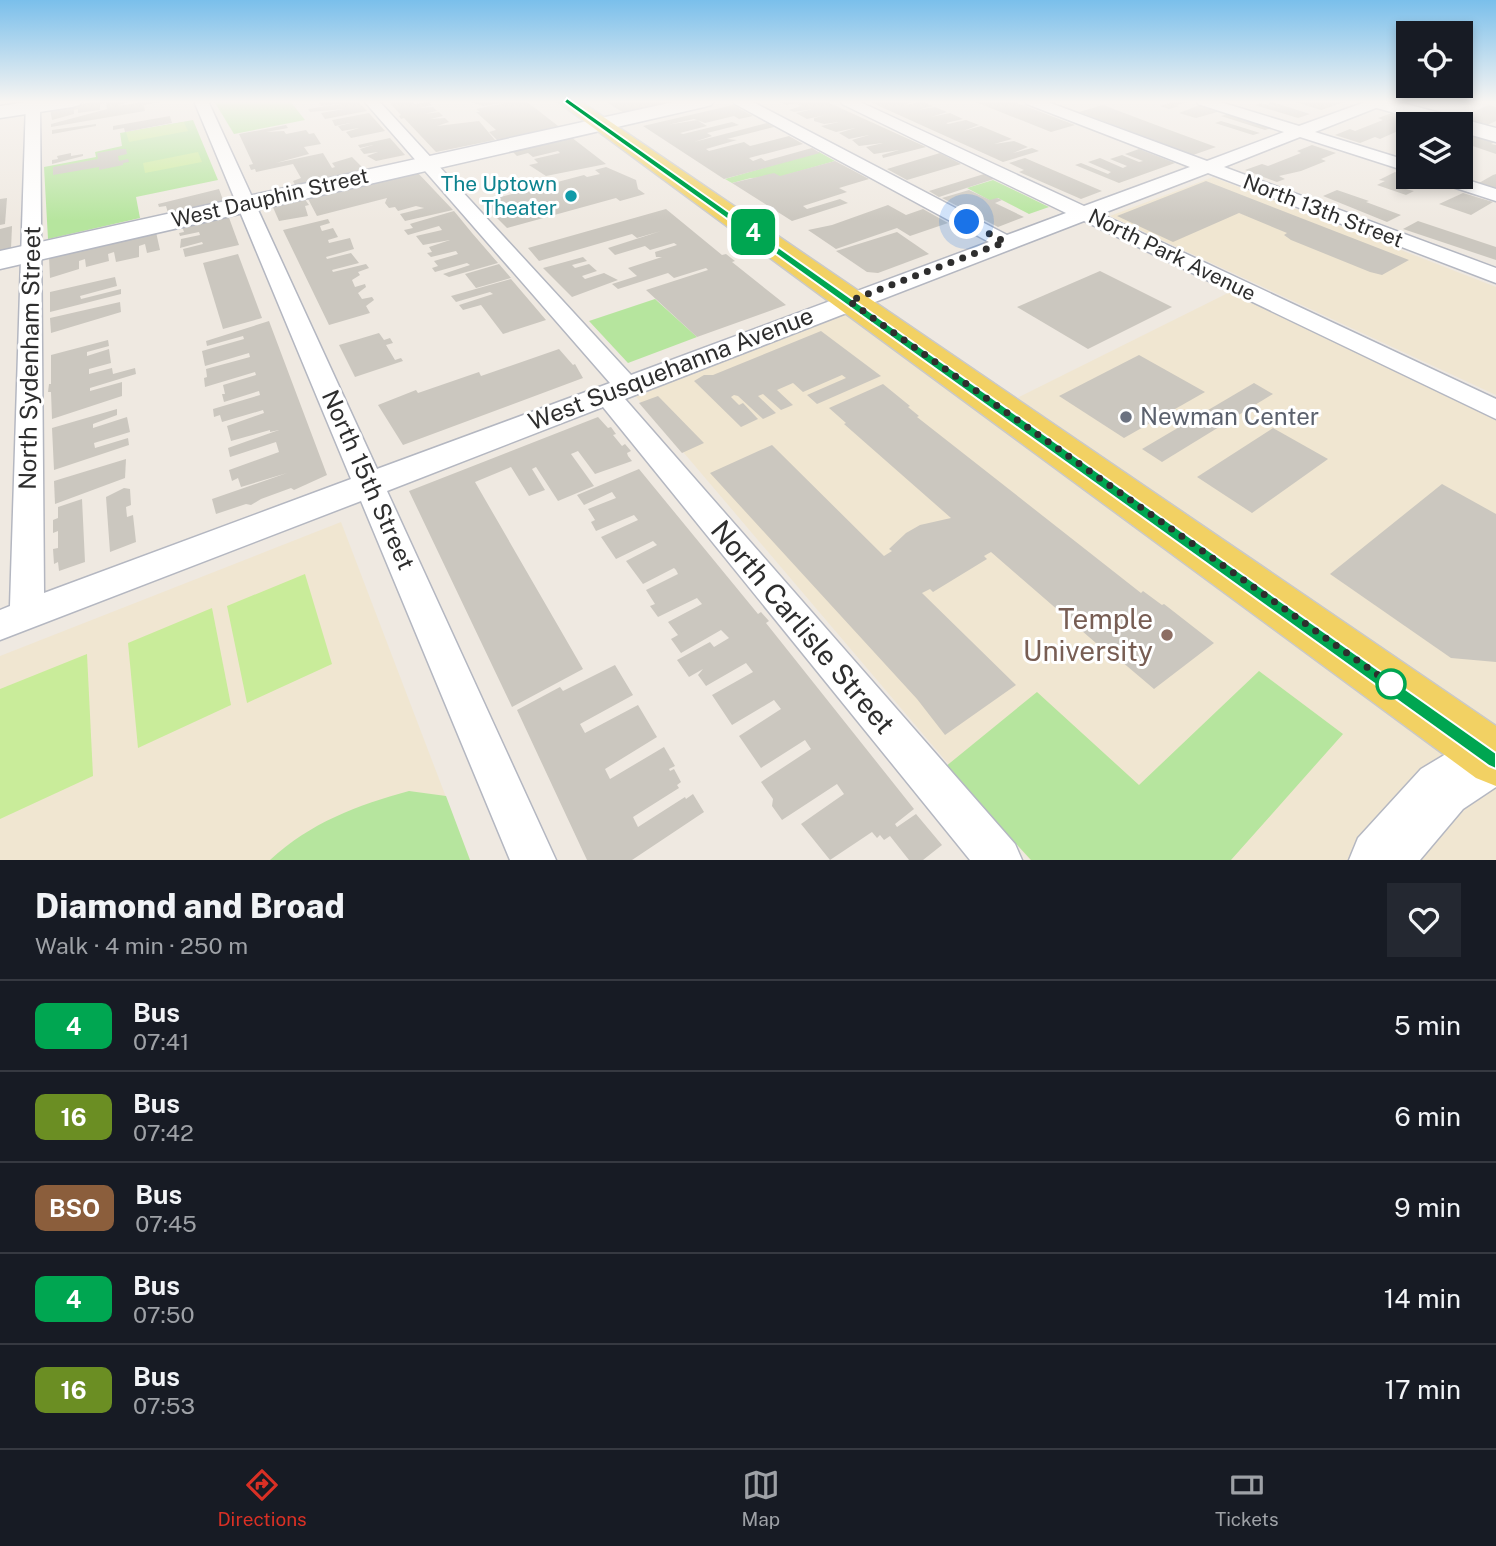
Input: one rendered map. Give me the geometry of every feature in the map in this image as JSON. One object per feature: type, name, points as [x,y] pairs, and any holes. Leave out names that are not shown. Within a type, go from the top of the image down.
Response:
[{"type":"main road","points":[[624,141],[1495,757]]},
{"type":"street","name":"North Sydenham Street","points":[[27,615],[33,141]]},
{"type":"street","name":"North 15th Street","points":[[219,141],[371,484],[533,860]]},
{"type":"street","name":"North Carlisle Street","points":[[407,141],[617,390],[999,860]]},
{"type":"street","name":"West Dauphin Street","points":[[0,260],[524,141]]},
{"type":"street","points":[[815,141],[1005,242]]},
{"type":"street","name":"North Park Avenue","points":[[932,141],[1496,410]]},
{"type":"street","name":"North 13th Street","points":[[1138,141],[1496,276]]},
{"type":"street","name":"West Susquehanna Avenue","points":[[0,625],[1275,141]]},
{"type":"street","points":[[1328,141],[1396,163]]},
{"type":"street","points":[[1473,188],[1496,195]]},
{"type":"street","points":[[1380,860],[1442,789],[1495,757]]},
{"type":"shaded area","points":[[1213,177],[1496,287],[1496,395],[1110,216]]},
{"type":"shaded area","name":"Temple University","points":[[1240,287],[1496,410],[1496,860],[1030,860],[627,386],[849,301],[999,407]]},
{"type":"shaded area","points":[[341,522],[470,860],[0,860],[0,656]]},
{"type":"green space","points":[[121,141],[202,141],[218,180],[136,197],[140,218],[48,239],[44,167],[96,157],[95,152],[122,146]]},
{"type":"green space","points":[[198,152],[202,162],[145,173],[143,163]]},
{"type":"green space","points":[[819,152],[835,161],[779,177],[751,178],[732,183],[725,179]]},
{"type":"green space","points":[[993,180],[1049,207],[1029,214],[998,198],[991,201],[967,188]]},
{"type":"green space","points":[[655,299],[697,337],[628,363],[589,321]]},
{"type":"green space","points":[[305,574],[332,664],[247,703],[227,606]]},
{"type":"green space","points":[[212,608],[231,705],[138,748],[128,643]]},
{"type":"green space","points":[[87,654],[93,776],[0,819],[0,689]]},
{"type":"green space","points":[[1259,671],[1343,734],[1231,860],[1031,860],[945,767],[1037,692],[1139,785]]},
{"type":"green space","points":[[409,791],[446,796],[470,860],[270,860],[301,836],[335,817],[371,802]]},
{"type":"building","points":[[242,141],[319,141],[321,144],[304,147],[309,154],[276,163],[323,153],[332,168],[335,167],[332,163],[352,157],[365,170],[295,185],[293,181],[301,178],[293,164],[256,172],[255,169],[251,170],[249,165],[253,164]]},
{"type":"building","points":[[393,141],[405,155],[376,161],[367,156],[378,152],[364,154],[360,149],[373,145],[360,148],[358,145]]},
{"type":"building","points":[[426,141],[489,141],[436,152]]},
{"type":"building","points":[[554,141],[576,141],[606,164],[546,176],[529,165],[538,163],[534,159],[560,153],[558,151],[533,157],[528,153],[517,156],[512,151]]},
{"type":"building","points":[[666,141],[733,141],[706,149],[709,151],[744,142],[750,146],[769,141],[798,141],[803,144],[749,158],[753,161],[761,158],[765,161],[812,148],[820,153],[724,179]]},
{"type":"building","points":[[853,141],[913,141],[926,147],[883,158],[882,155],[899,150],[874,154],[866,147],[883,143],[859,146]]},
{"type":"building","points":[[957,141],[1004,141],[994,144],[1014,141],[1028,147],[1013,153],[1032,148],[1039,151],[1003,162]]},
{"type":"building","points":[[1156,141],[1200,141],[1216,147],[1193,155]]},
{"type":"building","points":[[1473,141],[1495,142],[1491,144],[1496,145],[1496,154],[1473,146]]},
{"type":"building","points":[[1312,145],[1336,153],[1321,159],[1326,161],[1279,176],[1285,179],[1277,182],[1245,170],[1262,164],[1268,166],[1301,153],[1297,151]]},
{"type":"building","points":[[126,149],[127,154],[118,156],[119,161],[128,159],[129,162],[123,165],[53,175],[53,167],[98,159],[97,153]]},
{"type":"building","points":[[1139,149],[1175,163],[1119,183],[1075,165],[1081,163],[1108,174],[1111,172],[1088,162],[1100,158],[1123,168],[1127,166],[1110,159],[1122,155],[1143,161],[1125,154]]},
{"type":"building","points":[[71,153],[71,156],[83,156],[52,164],[52,160],[58,159],[57,156]]},
{"type":"building","points":[[940,153],[961,164],[907,180],[887,169]]},
{"type":"building","points":[[1025,158],[1102,191],[1081,199],[1019,172],[1024,170],[1009,163]]},
{"type":"building","points":[[835,161],[869,179],[839,188],[847,192],[803,206],[807,209],[840,199],[848,203],[792,221],[732,183],[774,173],[780,176]]},
{"type":"building","name":"The Uptown Theater","points":[[606,167],[636,180],[638,189],[645,194],[620,201],[616,198],[507,228],[481,202],[584,175],[587,177],[600,174],[595,170]]},
{"type":"building","points":[[417,172],[453,210],[405,221],[400,214],[424,208],[416,206],[398,211],[395,207],[389,208],[385,203],[387,198],[317,216],[307,197]]},
{"type":"building","points":[[1395,172],[1396,189],[1414,191],[1406,195],[1377,185],[1385,181],[1379,180]]},
{"type":"building","points":[[984,174],[994,179],[939,197],[929,191]]},
{"type":"building","points":[[1496,174],[1496,188],[1479,183],[1493,175]]},
{"type":"building","points":[[1206,181],[1409,260],[1382,275],[1370,272],[1291,240],[1284,235],[1287,233],[1239,213],[1173,242],[1117,216]]},
{"type":"building","points":[[219,189],[223,200],[218,203],[172,213],[168,213],[166,206],[159,207],[158,204]]},
{"type":"building","points":[[969,190],[990,200],[1002,200],[995,203],[1024,217],[998,227],[942,198]]},
{"type":"building","points":[[1337,190],[1401,215],[1387,222],[1323,196]]},
{"type":"building","points":[[1463,193],[1493,202],[1471,215],[1439,204]]},
{"type":"building","points":[[7,198],[5,224],[0,225],[0,199]]},
{"type":"building","points":[[304,198],[309,205],[305,206],[308,216],[279,221],[272,205]]},
{"type":"building","points":[[888,205],[906,215],[923,209],[948,223],[910,236],[897,228],[836,249],[808,230],[832,225]]},
{"type":"building","points":[[666,209],[722,255],[726,254],[735,261],[732,262],[786,305],[697,337],[646,290],[708,270],[706,268],[674,278],[668,273],[618,289],[612,284],[637,276],[628,268],[662,257],[656,257],[655,252],[677,245],[674,243],[650,250],[645,246],[615,255],[608,248],[661,231],[637,238],[632,234],[539,261],[528,248]]},
{"type":"building","points":[[454,211],[498,263],[449,277],[443,274],[470,265],[467,263],[435,272],[432,268],[438,266],[434,261],[458,254],[456,251],[431,257],[427,253],[432,252],[429,247],[450,240],[423,245],[416,236],[442,230],[439,226],[408,235],[404,230],[413,228],[410,224]]},
{"type":"building","points":[[228,215],[239,245],[185,257],[183,249],[203,244],[202,242],[180,248],[181,239],[200,235],[199,232],[180,236],[179,233],[184,232],[182,226]]},
{"type":"building","points":[[328,219],[330,223],[320,226],[322,231],[333,228],[338,237],[328,240],[329,243],[350,238],[354,249],[326,257],[327,259],[351,253],[359,263],[332,270],[333,272],[366,264],[369,268],[358,272],[360,275],[352,280],[355,287],[365,284],[366,287],[358,293],[362,299],[372,297],[374,300],[366,306],[370,313],[329,325],[283,230]]},
{"type":"building","points":[[1418,221],[1496,247],[1496,260],[1403,229]]},
{"type":"building","points":[[12,226],[11,249],[0,252],[0,229]]},
{"type":"building","points":[[156,232],[160,250],[147,253],[145,244],[139,246],[139,257],[116,262],[114,252],[108,254],[109,261],[86,267],[85,259],[79,261],[79,269],[50,278],[49,257]]},
{"type":"building","points":[[897,232],[929,254],[878,273],[867,272],[836,251]]},
{"type":"building","points":[[238,254],[262,318],[223,329],[203,263]]},
{"type":"building","points":[[583,257],[587,261],[572,265],[575,268],[589,264],[597,271],[582,276],[585,279],[604,273],[618,280],[572,297],[543,268]]},
{"type":"building","points":[[499,264],[511,278],[476,288],[465,274]]},
{"type":"building","points":[[1100,271],[1172,307],[1088,349],[1017,307]]},
{"type":"building","points":[[115,277],[117,286],[80,296],[81,299],[121,289],[121,294],[50,312],[50,292]]},
{"type":"building","points":[[511,279],[546,320],[503,334],[481,305],[463,310],[459,305],[493,294],[490,292],[456,302],[451,296]]},
{"type":"building","points":[[120,302],[121,312],[51,333],[50,318]]},
{"type":"building","points":[[269,321],[327,475],[294,490],[291,488],[251,505],[246,504],[216,514],[212,499],[287,473],[241,487],[238,478],[232,481],[229,470],[279,452],[276,442],[230,457],[228,448],[279,430],[231,441],[227,426],[264,413],[263,410],[222,422],[220,415],[214,417],[213,409],[260,395],[259,391],[224,402],[222,394],[225,394],[223,385],[256,375],[255,372],[205,387],[206,369],[250,357],[249,353],[205,366],[202,351],[244,339],[243,336],[207,346],[206,341]]},
{"type":"building","points":[[821,331],[881,376],[817,404],[807,395],[846,378],[842,375],[803,392],[793,383],[777,390],[793,405],[781,410],[763,394],[758,396],[776,413],[763,419],[734,395],[731,397],[739,405],[743,403],[758,419],[741,427],[694,381],[704,375],[713,375]]},
{"type":"building","points":[[379,333],[384,340],[390,338],[393,343],[386,345],[395,360],[401,358],[403,361],[355,377],[339,345]]},
{"type":"building","points":[[108,340],[109,346],[87,352],[87,356],[109,349],[111,363],[89,369],[89,374],[112,368],[113,374],[135,368],[136,374],[90,388],[90,391],[122,382],[122,396],[52,419],[51,392],[48,392],[51,384],[51,355]]},
{"type":"building","points":[[559,349],[575,364],[583,378],[403,445],[378,405],[416,390],[418,393],[479,372],[481,376]]},
{"type":"building","name":"Newman Center","points":[[1139,355],[1205,392],[1124,438],[1059,396]]},
{"type":"building","points":[[1254,383],[1273,394],[1162,462],[1142,449]]},
{"type":"building","points":[[883,384],[910,406],[908,407],[919,416],[917,417],[1141,593],[1143,591],[1164,604],[1214,643],[1154,689],[1121,661],[1119,663],[991,552],[984,556],[987,559],[933,592],[930,589],[922,593],[1016,685],[945,735],[917,699],[710,473],[772,445],[884,556],[892,551],[889,549],[906,533],[920,525],[951,518],[829,408]]},
{"type":"building","points":[[658,396],[704,443],[682,453],[639,403]]},
{"type":"building","points":[[117,409],[117,415],[93,424],[93,428],[127,417],[130,432],[94,443],[95,448],[128,438],[129,445],[54,470],[52,428]]},
{"type":"building","points":[[598,417],[608,428],[611,427],[616,434],[613,435],[622,446],[625,444],[631,451],[627,453],[632,461],[595,474],[578,451],[571,454],[594,486],[558,501],[536,467],[532,469],[545,490],[529,496],[511,467],[475,482],[583,669],[512,707],[409,491]]},
{"type":"building","points":[[1273,428],[1328,459],[1252,513],[1197,477]]},
{"type":"building","points":[[126,459],[125,478],[55,504],[54,481]]},
{"type":"building","points":[[639,469],[758,614],[761,612],[769,621],[766,623],[914,809],[895,824],[897,827],[916,814],[942,845],[923,860],[909,860],[890,836],[884,840],[880,835],[877,838],[872,832],[830,860],[801,824],[844,794],[837,784],[782,820],[772,806],[773,799],[761,782],[811,749],[805,740],[761,768],[739,736],[781,709],[774,700],[732,725],[712,695],[753,672],[746,663],[706,686],[698,675],[703,669],[689,677],[677,660],[710,642],[714,647],[729,638],[721,630],[681,653],[671,639],[678,635],[668,622],[702,604],[697,598],[658,617],[650,606],[655,604],[646,590],[678,574],[676,570],[674,568],[643,584],[626,561],[657,545],[653,541],[616,559],[601,537],[638,520],[634,515],[596,531],[591,522],[595,520],[588,509],[616,498],[612,492],[584,505],[577,495]]},
{"type":"building","points":[[1442,484],[1496,514],[1496,662],[1451,658],[1330,574]]},
{"type":"building","points":[[124,488],[130,489],[131,505],[126,507],[127,517],[133,515],[136,542],[110,552],[106,497]]},
{"type":"building","points":[[82,499],[85,562],[59,571],[58,562],[54,564],[53,549],[58,548],[58,531],[53,533],[53,520],[58,518],[58,507]]},
{"type":"building","points":[[615,665],[633,695],[580,724],[585,733],[638,705],[657,737],[605,769],[610,779],[664,747],[675,766],[669,769],[674,769],[681,782],[677,785],[679,788],[633,817],[638,827],[693,794],[704,812],[632,860],[587,860],[517,710],[560,687],[563,691]]},
{"type":"bus line","name":"4","points":[[624,141],[1496,759]]},
{"type":"place","name":"The Uptown Theater","points":[[571,196]]},
{"type":"place","name":"Newman Center","points":[[1126,417]]},
{"type":"place","name":"Temple University","points":[[1167,635]]},
{"type":"route","points":[[967,222],[1005,242],[849,301],[1395,687],[1391,684]]}]
